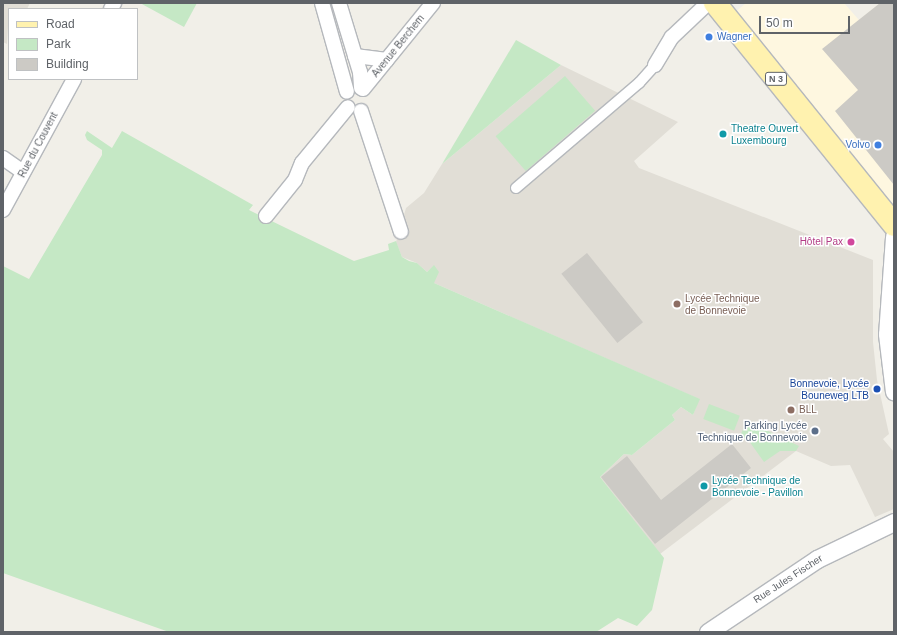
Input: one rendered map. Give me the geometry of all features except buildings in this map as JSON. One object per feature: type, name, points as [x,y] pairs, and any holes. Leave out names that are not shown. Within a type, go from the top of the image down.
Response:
[{"type":"main road","name":"N 3","points":[[715,3],[894,225]]},
{"type":"street","points":[[322,3],[348,92],[345,98],[355,109],[401,232]]},
{"type":"street","points":[[266,216],[295,180],[302,163],[355,109],[367,106],[369,98],[362,88],[355,56],[339,3]]},
{"type":"street","name":"Avenue Berchem","points":[[362,88],[387,60],[433,3]]},
{"type":"street","points":[[516,188],[655,65],[672,37],[708,3]]},
{"type":"street","points":[[355,56],[387,60]]},
{"type":"street","name":"Rue du Couvent","points":[[3,210],[73,80]]},
{"type":"street","points":[[348,92],[362,88]]},
{"type":"street","points":[[3,158],[23,172]]},
{"type":"street","points":[[894,237],[891,301],[894,392]]},
{"type":"street","name":"Rue Jules Fischer","points":[[708,632],[817,560],[894,522]]},
{"type":"shaded area","points":[[3,3],[30,3],[28,8],[8,8],[7,44],[3,42]]},
{"type":"shaded area","points":[[746,3],[844,3],[859,20],[880,3],[894,3],[894,225],[727,19]]},
{"type":"shaded area","name":"Lycée Technique de Bonnevoie","points":[[561,65],[678,122],[634,161],[639,168],[873,260],[873,342],[877,380],[889,434],[883,439],[894,452],[894,509],[875,517],[850,465],[831,466],[796,451],[660,554],[600,477],[624,454],[632,455],[675,420],[672,415],[681,407],[693,415],[699,399],[434,283],[434,266],[427,272],[417,263],[402,257],[396,242],[406,208],[424,193],[442,164]]},
{"type":"green space","points":[[140,3],[197,3],[184,27]]},
{"type":"green space","points":[[516,40],[561,65],[442,164]]},
{"type":"green space","points":[[565,76],[595,111],[526,171],[496,136]]},
{"type":"green space","points":[[87,131],[112,148],[122,131],[253,205],[249,210],[354,261],[389,250],[388,244],[396,241],[402,257],[417,263],[427,272],[434,265],[439,272],[434,283],[700,399],[693,415],[681,407],[672,415],[675,420],[632,455],[624,454],[600,477],[664,558],[652,610],[637,626],[618,618],[596,632],[169,632],[3,573],[3,266],[29,279],[102,155],[102,150],[87,140],[85,135]]},
{"type":"green space","points":[[709,404],[740,416],[734,431],[703,419]]},
{"type":"green space","points":[[747,421],[799,446],[796,451],[780,451],[764,462],[749,441],[740,436]]},
{"type":"place","name":"Wagner","points":[[709,37]]},
{"type":"place","name":"Theatre Ouvert Luxembourg","points":[[723,134]]},
{"type":"place","name":"Volvo","points":[[878,145]]},
{"type":"place","name":"Hôtel Pax","points":[[851,242]]},
{"type":"place","name":"Lycée Technique de Bonnevoie","points":[[677,304]]},
{"type":"place","name":"Bonnevoie, Lycée Bouneweg LTB","points":[[877,389]]},
{"type":"place","name":"BLL","points":[[791,410]]},
{"type":"place","name":"Parking Lycée Technique de Bonnevoie","points":[[815,431]]},
{"type":"place","name":"Lycée Technique de Bonnevoie - Pavillon","points":[[704,486]]}]
